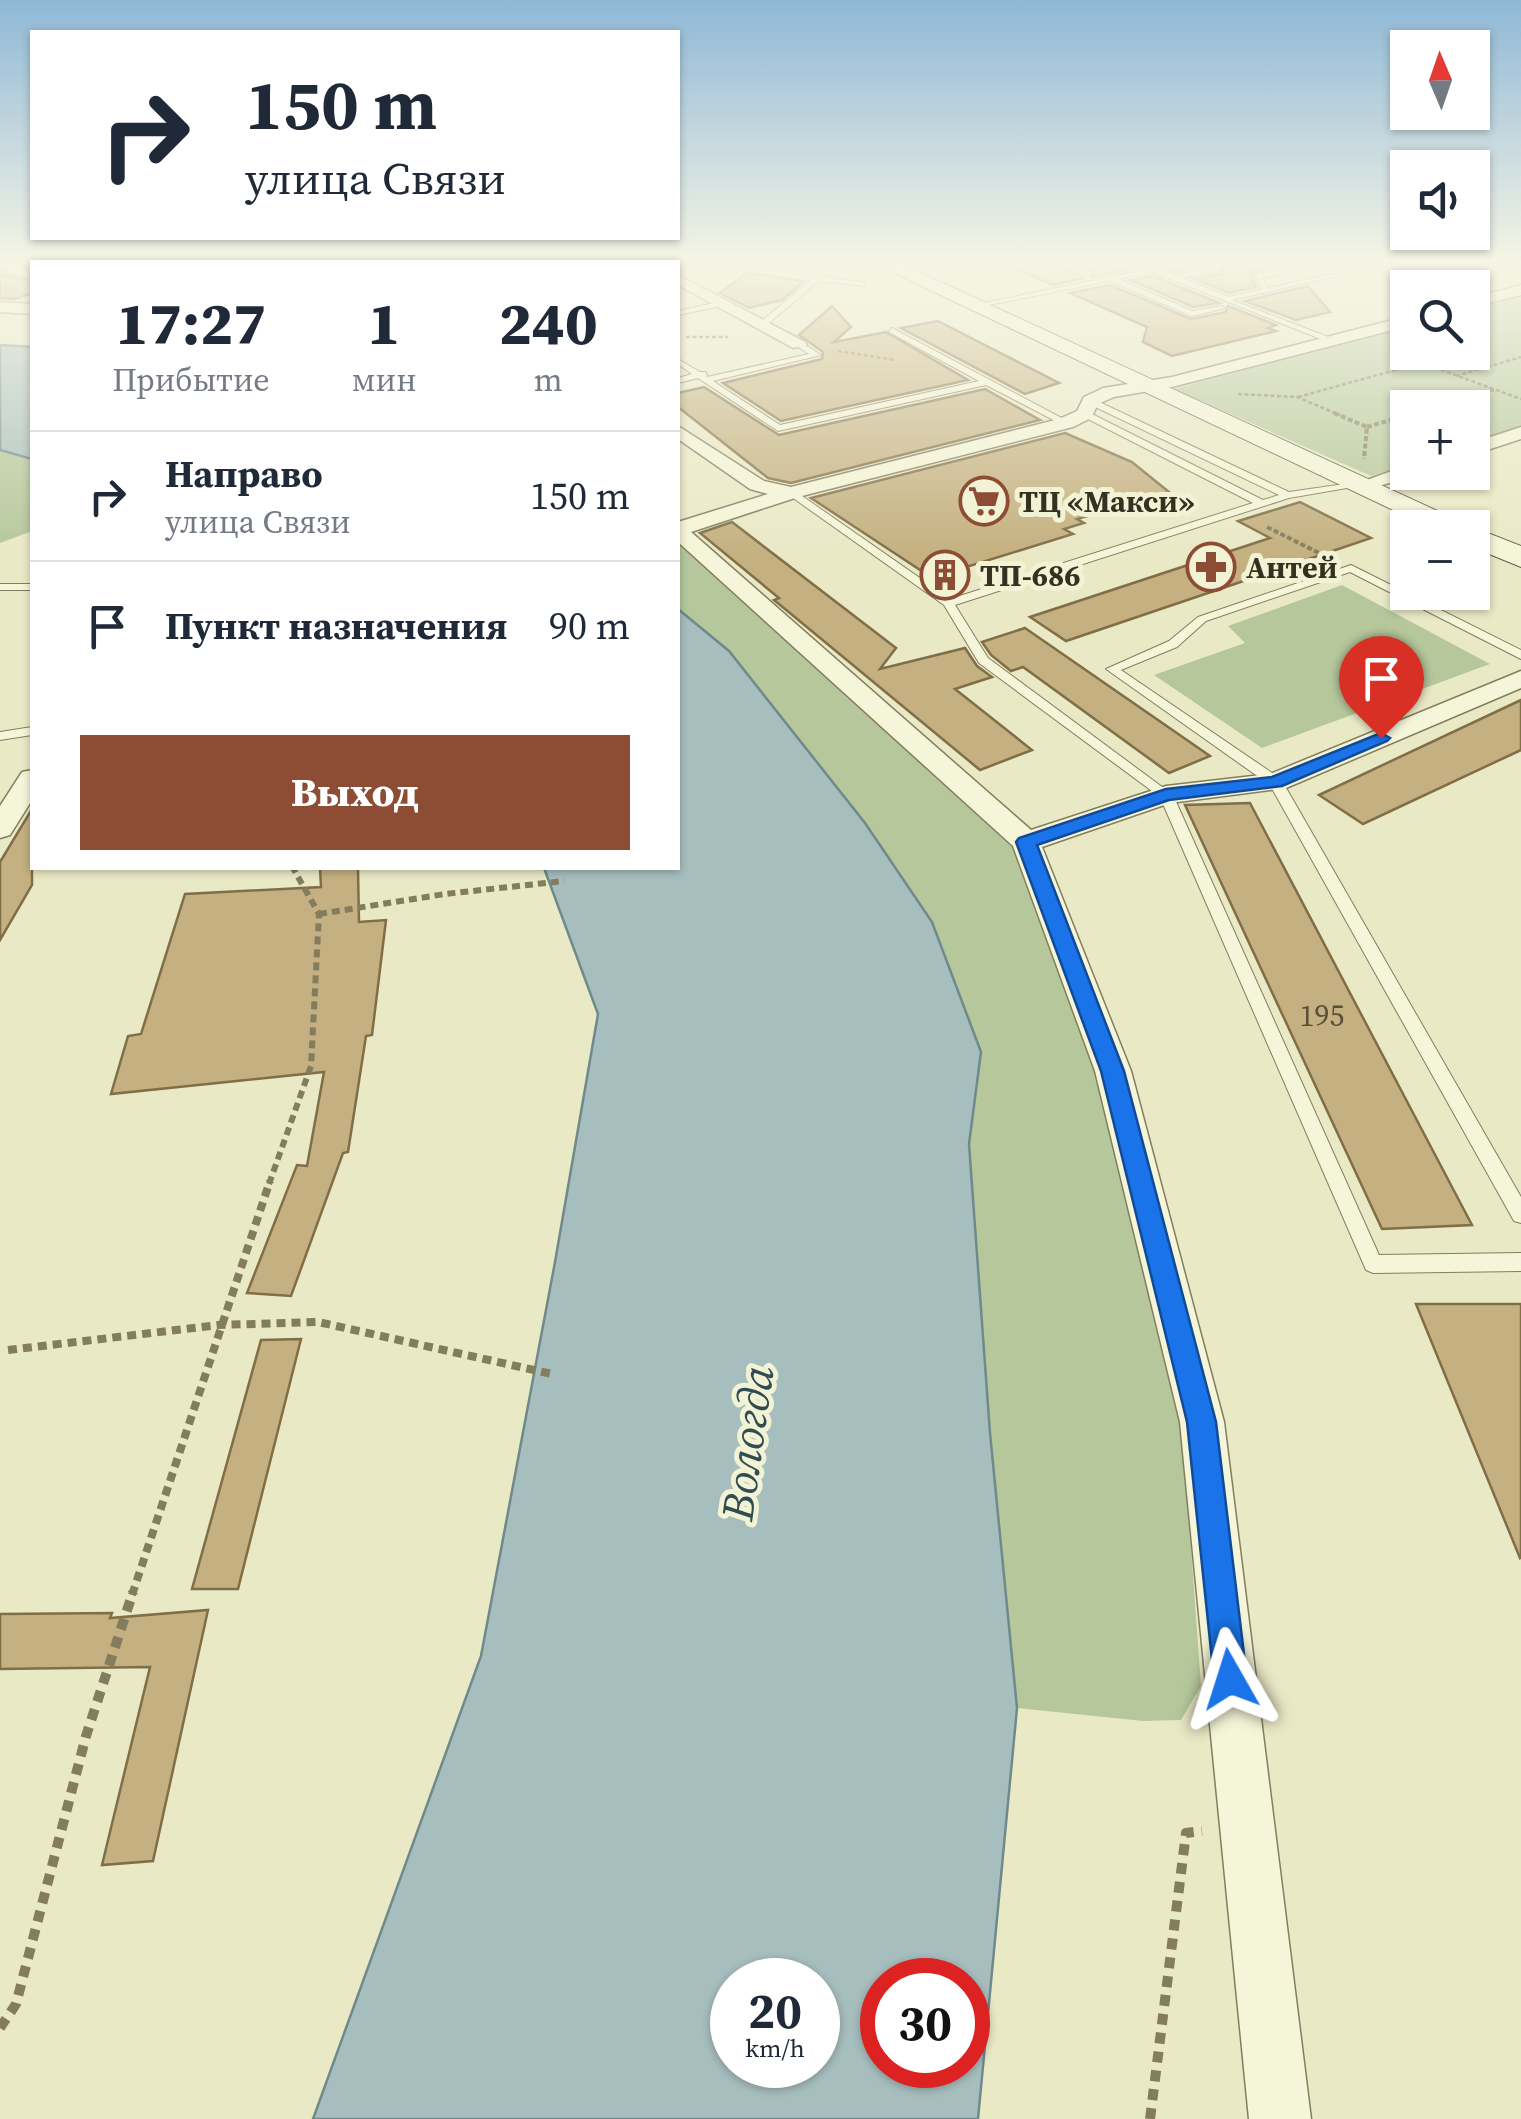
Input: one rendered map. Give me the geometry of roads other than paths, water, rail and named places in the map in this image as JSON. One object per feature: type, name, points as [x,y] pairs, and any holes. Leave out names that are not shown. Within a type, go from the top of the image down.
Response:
[{"type":"street","points":[[1090,360],[1365,476],[1424,510]]},
{"type":"street","points":[[680,529],[791,492],[1080,413],[1109,392],[1255,360]]},
{"type":"street","points":[[680,431],[758,485],[791,492]]},
{"type":"street","points":[[1490,443],[1521,432]]},
{"type":"street","points":[[1365,476],[1390,473]]},
{"type":"street","points":[[680,532],[1026,842],[1113,1071],[1202,1422],[1280,2119]]},
{"type":"street","points":[[1490,543],[1521,558]]},
{"type":"street","points":[[1026,842],[1166,795],[1276,782],[1521,679]]},
{"type":"street","points":[[0,829],[30,781]]},
{"type":"lane","points":[[680,381],[793,360]]},
{"type":"lane","points":[[947,360],[987,382],[1080,413],[1288,495]]},
{"type":"lane","points":[[680,362],[778,428],[987,382]]},
{"type":"lane","points":[[1080,413],[1261,503]]},
{"type":"lane","points":[[948,603],[1261,503],[1365,476]]},
{"type":"lane","points":[[791,492],[948,603],[984,660],[1166,795],[1372,1264],[1521,1262]]},
{"type":"lane","points":[[1521,654],[1351,568],[1202,620],[1174,644],[1112,668],[1276,782],[1521,1215]]},
{"type":"lane","points":[[0,587],[30,587]]},
{"type":"lane","points":[[0,736],[30,732]]},
{"type":"water","points":[[0,360],[30,360],[30,458],[0,450]]},
{"type":"water","name":"Вологда","points":[[680,611],[729,651],[865,823],[932,922],[981,1052],[969,1144],[990,1433],[1017,1708],[990,1993],[990,1958],[860,1958],[860,2088],[981,2088],[978,2119],[313,2119],[481,1656],[598,1014],[545,870],[680,870]]},
{"type":"place","name":"ТЦ «Макси»","points":[[984,501]]},
{"type":"place","name":"Антей","points":[[1211,567]]},
{"type":"place","name":"ТП-686","points":[[945,575]]}]
